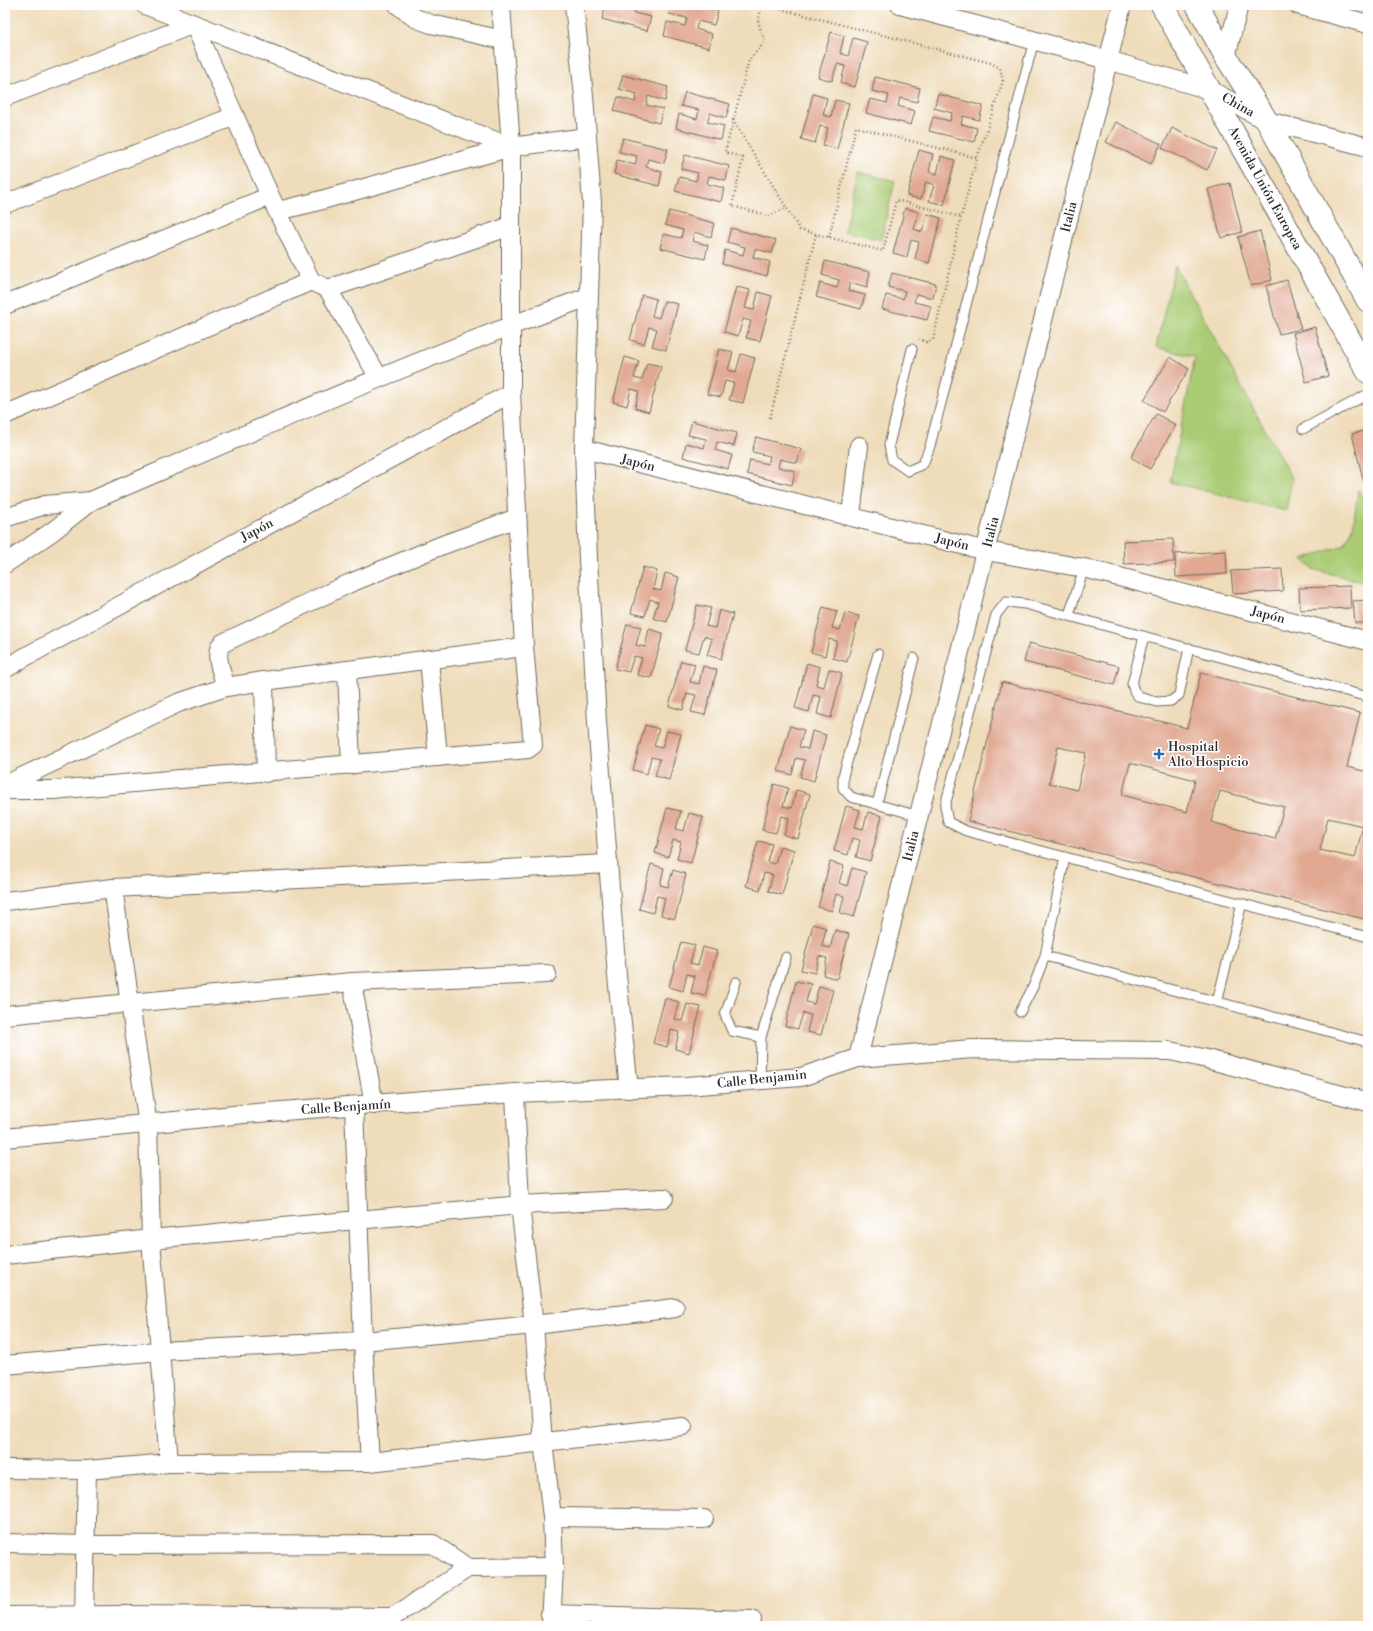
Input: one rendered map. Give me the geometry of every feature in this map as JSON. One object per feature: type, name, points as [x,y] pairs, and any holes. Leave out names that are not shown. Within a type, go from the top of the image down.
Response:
[{"type":"street","points":[[145,5],[511,147]]},
{"type":"street","points":[[398,5],[414,12],[431,24],[503,40]]},
{"type":"street","points":[[5,790],[53,790],[266,773],[531,748],[533,744],[524,647],[511,393],[511,147],[501,5]]},
{"type":"street","points":[[574,5],[584,96],[592,203],[584,450],[597,722],[617,976],[629,1089]]},
{"type":"street","name":"China","points":[[900,5],[1108,60],[1210,90],[1266,121],[1368,147]]},
{"type":"street","name":"Italia","points":[[858,1058],[1122,5]]},
{"type":"street","name":"Avenida Unión Europea","points":[[1162,5],[1368,372]]},
{"type":"street","points":[[1197,5],[1266,121],[1368,301]]},
{"type":"street","points":[[1226,56],[1240,5]]},
{"type":"street","points":[[1298,5],[1368,24]]},
{"type":"street","points":[[5,97],[194,24]]},
{"type":"street","points":[[194,24],[311,282],[328,289],[379,378]]},
{"type":"street","points":[[5,204],[235,116]]},
{"type":"street","points":[[5,305],[274,203],[311,203],[511,147],[587,137]]},
{"type":"street","points":[[328,289],[511,226]]},
{"type":"street","points":[[5,415],[311,282]]},
{"type":"street","points":[[5,564],[53,531],[92,501],[379,378],[511,325],[588,297]]},
{"type":"street","name":"Japón","points":[[5,669],[201,560],[511,393]]},
{"type":"street","points":[[851,516],[859,446]]},
{"type":"street","name":"Japón","points":[[584,450],[986,551],[1084,568],[1368,641]]},
{"type":"street","points":[[5,518],[45,505],[92,501]]},
{"type":"street","points":[[226,687],[218,654],[219,648],[223,643],[348,584],[440,546],[517,518]]},
{"type":"street","points":[[5,785],[178,703],[226,687],[524,647]]},
{"type":"street","points":[[430,659],[438,757]]},
{"type":"street","points":[[347,670],[351,765]]},
{"type":"street","points":[[264,681],[266,773]]},
{"type":"street","points":[[5,901],[113,888],[608,864]]},
{"type":"street","points":[[113,888],[132,1004],[148,1125],[151,1239],[169,1463]]},
{"type":"street","points":[[5,1015],[352,982],[547,974]]},
{"type":"street","points":[[352,982],[374,1105]]},
{"type":"street","name":"Calle Benjamin","points":[[687,1086],[801,1078],[858,1058],[972,1049],[1170,1051],[1207,1059],[1368,1102]]},
{"type":"street","name":"Calle Benjamín","points":[[5,1138],[148,1125],[244,1114],[354,1107],[515,1093],[687,1086]]},
{"type":"street","points":[[515,1093],[520,1205],[534,1325],[543,1442],[552,1517],[554,1567],[550,1620],[752,1620]]},
{"type":"street","points":[[354,1107],[360,1220],[363,1341],[370,1462]]},
{"type":"street","points":[[5,1255],[151,1239],[520,1205],[664,1198]]},
{"type":"street","points":[[5,1365],[160,1350],[363,1341],[534,1325],[675,1308]]},
{"type":"street","points":[[5,1469],[87,1470],[169,1463],[370,1462],[683,1426]]},
{"type":"street","points":[[84,1616],[87,1470]]},
{"type":"street","points":[[552,1517],[704,1519]]},
{"type":"street","points":[[5,1543],[85,1545],[433,1544],[468,1568]]},
{"type":"street","points":[[5,1616],[84,1616],[123,1620],[393,1616],[468,1568],[554,1567]]},
{"type":"lane","points":[[912,349],[889,445],[892,460],[908,471],[923,464],[930,446],[1034,40]]},
{"type":"lane","points":[[1303,429],[1368,394]]},
{"type":"lane","points":[[1069,616],[1084,568]]},
{"type":"lane","points":[[1368,696],[1025,604],[1006,602],[996,615],[945,806],[948,822],[966,831],[1368,937]]},
{"type":"lane","points":[[1144,636],[1132,684],[1139,697],[1157,702],[1170,701],[1179,695],[1190,648]]},
{"type":"lane","points":[[878,654],[843,776],[843,788],[851,797],[919,816]]},
{"type":"lane","points":[[877,804],[914,658]]},
{"type":"lane","points":[[1020,1012],[1033,987],[1045,956],[1065,857]]},
{"type":"lane","points":[[1217,1002],[1242,903]]},
{"type":"lane","points":[[1045,956],[1368,1042]]},
{"type":"lane","points":[[760,1081],[761,1037],[786,957]]},
{"type":"lane","points":[[736,982],[725,1015],[732,1030],[761,1037]]},
{"type":"path","points":[[786,208],[769,216],[732,206],[743,158],[725,152],[749,60],[765,42],[758,22],[763,5],[991,63],[1000,68],[1003,81],[977,158],[961,217],[932,340],[926,342],[919,339],[916,341],[912,349]]},
{"type":"path","points":[[733,120],[800,230],[883,251],[896,200],[961,217]]},
{"type":"path","points":[[829,237],[856,127],[977,158]]},
{"type":"path","points":[[770,418],[816,234]]},
{"type":"green space","points":[[858,172],[895,181],[881,240],[844,231]]},
{"type":"green space","points":[[1175,266],[1292,479],[1286,511],[1170,482],[1195,357],[1156,347]]},
{"type":"green space","points":[[1358,490],[1368,507],[1368,583],[1312,569],[1303,559],[1344,545],[1353,528]]},
{"type":"building","points":[[606,5],[623,10],[624,5],[636,5],[634,13],[651,17],[647,31],[602,19]]},
{"type":"building","points":[[641,5],[654,5],[653,8]]},
{"type":"building","points":[[672,5],[694,5],[718,11],[714,25],[698,21],[696,29],[712,34],[709,48],[664,36],[667,22],[685,26],[687,18],[669,14]]},
{"type":"building","points":[[831,32],[844,36],[840,53],[848,56],[853,38],[867,42],[855,87],[841,83],[845,66],[837,64],[832,81],[818,77]]},
{"type":"building","points":[[623,75],[668,87],[665,101],[648,96],[646,105],[663,109],[659,123],[614,111],[618,97],[635,102],[637,94],[619,89]]},
{"type":"building","points":[[875,77],[920,88],[917,102],[900,98],[898,106],[915,111],[911,125],[866,113],[870,99],[887,103],[889,95],[872,91]]},
{"type":"building","points":[[685,92],[730,104],[726,118],[710,113],[707,122],[724,126],[721,140],[676,128],[679,114],[697,119],[699,110],[681,106]]},
{"type":"building","points":[[813,94],[827,98],[823,115],[831,117],[835,100],[849,103],[837,149],[823,145],[828,128],[820,126],[815,143],[801,139]]},
{"type":"building","points":[[938,94],[983,106],[979,120],[963,116],[961,124],[977,128],[974,142],[929,131],[933,117],[950,121],[952,113],[934,108]]},
{"type":"building","points":[[1116,122],[1161,144],[1151,164],[1106,142]]},
{"type":"building","points":[[1172,128],[1217,150],[1207,170],[1162,148]]},
{"type":"building","points":[[623,138],[668,149],[664,163],[648,159],[646,167],[662,172],[659,186],[614,174],[617,160],[635,165],[637,156],[619,152]]},
{"type":"building","points":[[919,150],[933,154],[929,172],[937,174],[941,156],[955,160],[944,205],[929,201],[934,185],[926,182],[921,199],[907,196]]},
{"type":"building","points":[[685,155],[729,166],[726,180],[709,176],[707,184],[724,188],[721,202],[675,191],[679,177],[696,181],[698,173],[681,169]]},
{"type":"building","points":[[1230,183],[1242,232],[1221,238],[1208,189]]},
{"type":"building","points":[[905,208],[919,212],[914,229],[922,232],[927,214],[941,218],[929,263],[915,259],[919,242],[911,240],[907,257],[893,253]]},
{"type":"building","points":[[669,211],[714,223],[711,237],[694,232],[692,241],[708,245],[705,259],[660,248],[663,234],[681,238],[683,230],[665,225]]},
{"type":"building","points":[[731,228],[776,240],[772,253],[755,249],[753,257],[770,262],[767,276],[722,264],[725,250],[743,255],[745,247],[727,242]]},
{"type":"building","points":[[1260,231],[1272,280],[1251,286],[1238,237]]},
{"type":"building","points":[[825,261],[870,272],[867,287],[850,282],[848,291],[865,295],[861,309],[816,297],[820,283],[837,288],[839,280],[822,275]]},
{"type":"building","points":[[892,273],[936,284],[933,298],[916,294],[914,302],[931,306],[927,320],[882,309],[886,295],[903,299],[905,291],[888,287]]},
{"type":"building","points":[[1287,280],[1301,329],[1279,334],[1266,286]]},
{"type":"building","points":[[736,287],[750,290],[745,308],[754,310],[758,292],[772,296],[760,341],[746,338],[751,321],[743,319],[738,336],[724,332]]},
{"type":"building","points":[[642,295],[656,299],[652,316],[659,318],[664,301],[678,304],[666,350],[652,346],[657,329],[649,327],[644,344],[630,340]]},
{"type":"building","points":[[1315,327],[1328,376],[1306,382],[1293,333]]},
{"type":"building","points":[[719,349],[733,352],[728,370],[736,372],[741,354],[755,358],[743,403],[729,400],[734,383],[725,381],[721,397],[707,394]]},
{"type":"building","points":[[625,357],[639,361],[634,378],[642,380],[647,363],[661,366],[649,412],[635,408],[639,391],[631,389],[627,406],[613,402]]},
{"type":"building","points":[[1170,357],[1189,369],[1163,412],[1144,400]]},
{"type":"building","points":[[1156,414],[1176,425],[1150,469],[1131,457]]},
{"type":"building","points":[[692,421],[737,433],[734,446],[717,442],[715,450],[732,455],[728,469],[683,457],[686,443],[704,448],[706,439],[688,435]]},
{"type":"building","points":[[1368,430],[1368,482],[1364,483],[1352,434]]},
{"type":"building","points":[[756,437],[801,449],[797,463],[780,459],[778,467],[795,471],[792,485],[747,474],[750,460],[768,464],[770,456],[752,452]]},
{"type":"building","points":[[1173,539],[1174,562],[1124,564],[1123,541]]},
{"type":"building","points":[[1226,551],[1227,574],[1176,577],[1175,554]]},
{"type":"building","points":[[643,567],[657,571],[653,589],[661,591],[665,573],[679,577],[667,622],[653,618],[658,602],[650,599],[645,616],[631,613]]},
{"type":"building","points":[[1282,569],[1283,591],[1233,594],[1231,571]]},
{"type":"building","points":[[1350,586],[1351,608],[1300,610],[1299,588]]},
{"type":"building","points":[[1368,600],[1368,623],[1355,623],[1353,601]]},
{"type":"building","points":[[697,605],[711,608],[706,626],[715,628],[719,610],[733,614],[721,659],[707,655],[712,639],[704,636],[699,653],[685,650]]},
{"type":"building","points":[[823,607],[837,611],[832,628],[840,630],[845,613],[859,616],[847,662],[833,658],[837,641],[829,639],[825,656],[811,652]]},
{"type":"building","points":[[627,624],[641,627],[636,645],[645,647],[649,629],[663,633],[651,678],[637,675],[642,658],[634,656],[629,672],[615,669]]},
{"type":"building","points":[[1029,643],[1119,666],[1114,685],[1024,662]]},
{"type":"building","points":[[681,661],[695,664],[690,682],[699,684],[703,666],[717,670],[705,715],[691,712],[696,695],[687,693],[683,710],[669,706]]},
{"type":"building","points":[[807,663],[820,667],[816,685],[824,687],[829,669],[842,673],[831,718],[817,714],[821,697],[813,695],[809,712],[795,708]]},
{"type":"building","points":[[1201,673],[1360,713],[1347,767],[1368,772],[1368,920],[968,821],[1002,682],[1187,728]],"holes":[[[1058,747],[1086,753],[1077,790],[1049,783]],[[1130,763],[1195,780],[1187,812],[1122,795]],[[1220,791],[1284,807],[1275,839],[1211,822]],[[1328,818],[1363,826],[1355,858],[1320,850]]]},
{"type":"building","points":[[645,725],[659,729],[654,746],[662,748],[667,731],[681,734],[669,780],[655,776],[660,759],[651,757],[647,774],[633,770]]},
{"type":"building","points":[[790,726],[804,730],[799,747],[808,749],[812,731],[826,735],[814,781],[800,777],[805,760],[796,758],[792,775],[778,771]]},
{"type":"building","points":[[774,784],[788,788],[783,806],[792,808],[796,790],[810,794],[798,839],[784,835],[789,818],[781,816],[776,833],[762,830]]},
{"type":"building","points":[[846,806],[860,810],[855,827],[863,829],[868,812],[882,816],[870,861],[856,857],[860,840],[852,838],[848,855],[834,851]]},
{"type":"building","points":[[667,808],[681,811],[676,829],[684,831],[689,813],[703,817],[691,863],[677,859],[681,842],[673,840],[668,857],[655,853]]},
{"type":"building","points":[[758,841],[772,844],[767,862],[775,864],[780,846],[794,850],[782,895],[768,891],[773,875],[764,873],[760,890],[746,886]]},
{"type":"building","points":[[830,862],[844,866],[839,883],[847,886],[852,868],[866,872],[854,917],[840,913],[844,896],[836,894],[832,911],[818,907]]},
{"type":"building","points":[[651,864],[664,868],[660,885],[668,887],[673,870],[686,874],[675,919],[661,915],[665,898],[657,896],[653,913],[639,909]]},
{"type":"building","points":[[813,924],[826,928],[822,946],[830,948],[835,930],[849,934],[837,979],[823,975],[827,958],[819,956],[815,973],[801,970]]},
{"type":"building","points":[[681,942],[695,945],[690,963],[698,965],[703,947],[717,951],[705,996],[691,993],[695,976],[687,974],[683,991],[669,987]]},
{"type":"building","points":[[796,981],[811,984],[806,1002],[814,1004],[819,986],[833,990],[821,1035],[807,1032],[811,1015],[803,1013],[798,1029],[785,1026]]},
{"type":"building","points":[[665,998],[679,1002],[674,1019],[682,1021],[687,1004],[701,1007],[689,1053],[675,1049],[679,1032],[671,1030],[667,1047],[653,1043]]},
{"type":"place","name":"Hospital Alto Hospicio","points":[[1159,754]]}]
